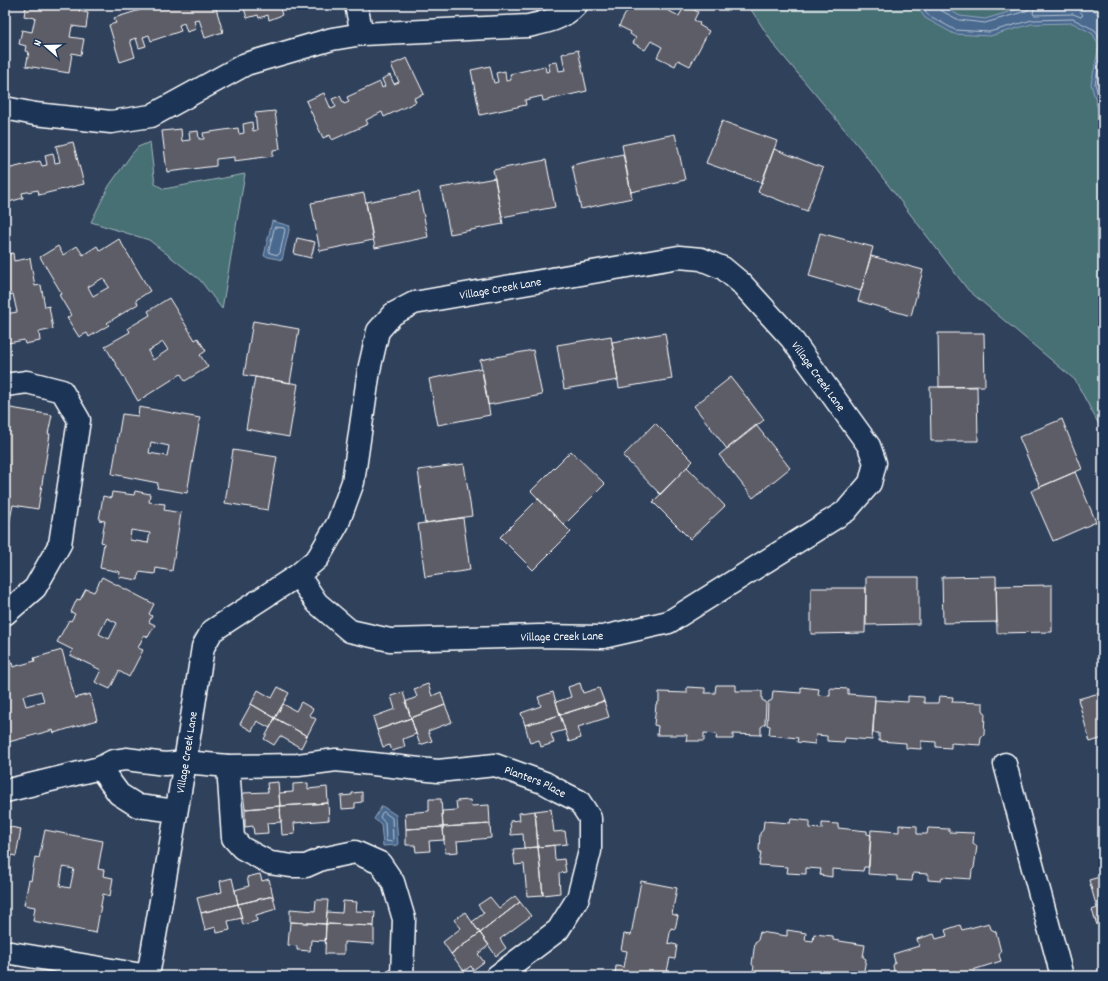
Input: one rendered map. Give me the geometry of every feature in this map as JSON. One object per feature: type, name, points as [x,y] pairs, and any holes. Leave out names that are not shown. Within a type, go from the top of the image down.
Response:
[{"type":"street","points":[[356,5],[362,34]]},
{"type":"street","points":[[5,108],[35,114],[111,122],[151,116],[246,64],[332,39],[362,34],[528,26],[550,22],[569,13],[576,5]]},
{"type":"street","name":"Village Creek Lane","points":[[148,976],[185,762],[203,647],[212,631],[298,576],[318,558],[338,523],[353,482],[369,370],[378,331],[393,314],[414,303],[679,257],[701,259],[722,268],[741,284],[791,338],[869,446],[875,464],[870,483],[846,511],[669,622],[604,637],[540,636],[390,640],[350,631],[317,603],[298,576]]},
{"type":"street","points":[[5,385],[27,382],[62,392],[79,420],[60,544],[35,588],[5,614]]},
{"type":"street","name":"Planters Place","points":[[5,791],[100,768],[113,761],[126,759],[165,764],[185,762],[228,766],[298,765],[336,760],[438,771],[495,765],[545,783],[579,801],[590,818],[590,851],[578,898],[558,930],[497,976]]},
{"type":"street","points":[[1004,764],[1062,976]]},
{"type":"street","points":[[228,766],[233,838],[242,848],[270,863],[292,866],[306,866],[322,860],[355,852],[380,863],[393,882],[404,919],[402,976]]},
{"type":"street","points":[[100,768],[119,794],[138,806],[176,811]]},
{"type":"street","points":[[5,952],[148,976]]},
{"type":"green space","points":[[748,5],[1103,5],[1103,432],[1075,380],[968,290],[860,148],[774,45]]},
{"type":"green space","points":[[150,142],[155,184],[164,189],[245,174],[222,309],[200,280],[149,240],[91,222],[109,186],[131,155],[138,147]]},
{"type":"water","points":[[916,5],[940,5],[960,16],[985,19],[1032,5],[1084,5],[1094,9],[1103,22],[1103,117],[1099,113],[1091,84],[1099,46],[1093,34],[1073,23],[1032,24],[990,36],[954,34],[925,18]]},
{"type":"water","points":[[272,221],[290,226],[282,260],[264,256]]},
{"type":"water","points":[[382,806],[396,815],[398,845],[383,846],[381,824],[374,819]]},
{"type":"building","points":[[26,5],[80,5],[79,11],[88,13],[86,28],[72,26],[70,37],[84,39],[81,55],[72,53],[69,73],[26,66],[29,52],[25,51],[26,46],[19,44],[22,30],[32,32],[35,18],[24,16]]},
{"type":"building","points":[[156,5],[215,5],[223,32],[205,38],[199,19],[194,20],[196,29],[187,32],[184,23],[179,25],[181,31],[151,41],[149,35],[143,37],[146,46],[139,48],[136,38],[130,40],[135,57],[120,62],[109,25],[116,23],[114,18]]},
{"type":"building","points":[[243,5],[279,5],[282,15],[269,20],[268,15],[259,18],[258,15],[247,18]]},
{"type":"building","points":[[292,5],[306,5],[294,9]]},
{"type":"building","points":[[630,5],[670,5],[667,10],[679,16],[685,5],[698,12],[694,20],[709,31],[690,66],[678,60],[675,66],[657,57],[662,47],[651,41],[645,50],[633,43],[636,38],[630,34],[631,32],[619,26]]},
{"type":"building","points":[[578,50],[587,91],[543,101],[542,96],[525,100],[526,105],[480,115],[471,70],[490,66],[494,83],[498,82],[496,73],[505,71],[506,81],[511,80],[510,74],[545,66],[546,72],[550,71],[548,63],[557,62],[559,71],[565,70],[562,54]]},
{"type":"building","points":[[407,58],[424,94],[414,98],[416,102],[384,117],[382,112],[366,120],[368,124],[332,140],[330,135],[323,138],[306,101],[324,93],[331,109],[336,107],[332,99],[340,96],[344,104],[349,102],[347,97],[380,82],[382,88],[385,86],[382,79],[390,75],[394,84],[399,82],[391,65]]},
{"type":"building","points":[[275,111],[280,149],[273,150],[273,156],[234,161],[234,157],[216,159],[216,166],[167,172],[162,131],[181,129],[182,141],[190,140],[189,132],[198,131],[199,139],[204,139],[203,133],[238,128],[239,134],[244,133],[243,124],[252,122],[253,131],[257,130],[255,113]]},
{"type":"building","points":[[722,121],[777,141],[762,183],[706,163]]},
{"type":"building","points":[[675,134],[685,180],[631,192],[622,145]]},
{"type":"building","points":[[73,142],[84,184],[39,195],[38,190],[22,193],[23,198],[5,203],[5,175],[8,174],[7,169],[40,161],[42,166],[47,165],[45,155],[53,153],[55,163],[60,162],[56,146]]},
{"type":"building","points":[[774,149],[823,168],[807,211],[758,192]]},
{"type":"building","points":[[623,154],[632,198],[581,209],[572,165]]},
{"type":"building","points":[[546,160],[555,207],[502,217],[493,170]]},
{"type":"building","points":[[495,178],[503,224],[450,234],[441,188]]},
{"type":"building","points":[[419,192],[428,237],[375,248],[366,202]]},
{"type":"building","points":[[364,193],[373,240],[320,251],[311,203]]},
{"type":"building","points":[[820,233],[873,247],[861,291],[809,276]]},
{"type":"building","points":[[297,238],[315,242],[311,258],[294,254]]},
{"type":"building","points":[[119,239],[150,291],[136,300],[138,304],[107,323],[109,325],[89,337],[87,333],[79,337],[67,318],[71,315],[59,295],[62,294],[40,257],[58,246],[63,255],[77,246],[83,255],[97,246],[100,251]],"holes":[[[103,278],[109,287],[93,296],[88,287]]]},
{"type":"building","points":[[13,253],[14,261],[30,258],[35,286],[41,285],[45,307],[49,306],[53,329],[39,332],[40,341],[25,344],[24,340],[8,343],[8,346],[5,347],[5,308],[6,314],[17,312],[13,294],[5,296],[5,255]]},
{"type":"building","points":[[871,256],[923,270],[911,316],[858,301]]},
{"type":"building","points":[[169,298],[195,340],[198,338],[206,351],[200,355],[208,367],[185,381],[181,374],[138,401],[105,346],[130,332],[128,328],[150,315],[148,311]],"holes":[[[163,342],[168,350],[153,360],[148,351]]]},
{"type":"building","points":[[253,321],[299,329],[290,383],[244,375]]},
{"type":"building","points":[[665,333],[672,379],[619,388],[612,342]]},
{"type":"building","points":[[938,333],[984,333],[985,386],[939,387]]},
{"type":"building","points":[[611,336],[618,380],[564,389],[557,345]]},
{"type":"building","points":[[533,350],[542,395],[488,405],[480,360]]},
{"type":"building","points":[[482,368],[490,415],[438,425],[429,379]]},
{"type":"building","points":[[255,377],[298,384],[289,437],[246,429]]},
{"type":"building","points":[[731,377],[764,420],[727,449],[694,406]]},
{"type":"building","points":[[930,387],[977,387],[978,441],[931,441]]},
{"type":"building","points":[[5,407],[52,415],[38,509],[13,505],[9,524],[5,523]]},
{"type":"building","points":[[139,407],[200,418],[187,493],[157,488],[158,483],[112,474],[122,414],[138,416]],"holes":[[[151,442],[169,446],[167,456],[149,453]]]},
{"type":"building","points":[[1062,419],[1082,469],[1040,487],[1019,437]]},
{"type":"building","points":[[655,423],[693,461],[660,494],[623,456]]},
{"type":"building","points":[[756,425],[790,468],[753,498],[719,455]]},
{"type":"building","points":[[233,450],[277,457],[268,510],[225,503]]},
{"type":"building","points":[[571,451],[605,484],[564,525],[531,491]]},
{"type":"building","points":[[464,464],[472,516],[425,523],[418,470]]},
{"type":"building","points":[[687,467],[725,506],[690,539],[653,502]]},
{"type":"building","points":[[1075,472],[1096,522],[1053,541],[1031,491]]},
{"type":"building","points":[[135,491],[150,494],[149,502],[165,504],[164,510],[181,513],[172,571],[156,568],[155,574],[139,572],[138,580],[119,577],[120,572],[100,568],[104,543],[101,542],[105,521],[99,520],[103,496],[111,498],[112,492],[134,495]],"holes":[[[131,530],[150,533],[148,543],[130,540]]]},
{"type":"building","points":[[538,499],[571,532],[533,570],[500,537]]},
{"type":"building","points":[[463,518],[470,570],[425,577],[418,524]]},
{"type":"building","points":[[996,576],[997,622],[943,623],[942,577]]},
{"type":"building","points":[[102,577],[154,604],[149,614],[152,616],[149,622],[155,625],[148,637],[144,635],[138,648],[143,650],[129,677],[119,671],[110,689],[95,682],[101,670],[70,655],[73,650],[57,642],[69,620],[71,621],[75,614],[71,612],[77,599],[80,600],[86,589],[94,592]],"holes":[[[107,618],[117,623],[109,639],[99,634]]]},
{"type":"building","points":[[866,577],[919,577],[919,624],[866,625]]},
{"type":"building","points":[[1052,585],[1052,632],[997,633],[996,586]]},
{"type":"building","points":[[811,588],[866,588],[865,633],[811,634]]},
{"type":"building","points":[[62,650],[75,698],[90,694],[97,720],[54,733],[53,730],[5,743],[5,665],[12,663],[13,667],[35,661],[34,658]],"holes":[[[41,691],[44,701],[26,706],[23,696]]]},
{"type":"building","points":[[580,683],[583,693],[599,688],[604,701],[560,715],[556,702],[571,697],[568,687]]},
{"type":"building","points":[[428,684],[432,696],[441,692],[445,705],[411,718],[405,702],[417,697],[414,689]]},
{"type":"building","points":[[716,685],[736,685],[736,691],[762,691],[762,700],[766,702],[765,724],[761,727],[761,735],[733,734],[733,739],[716,739],[717,734],[704,733],[704,741],[686,741],[687,735],[657,735],[658,726],[654,725],[656,704],[659,702],[659,692],[687,693],[687,687],[705,688],[705,693],[715,693]]},
{"type":"building","points":[[278,687],[289,693],[275,718],[251,704],[258,690],[272,698]]},
{"type":"building","points":[[801,687],[819,689],[818,695],[830,696],[830,688],[848,689],[848,694],[875,696],[872,740],[845,738],[844,742],[827,741],[827,736],[816,735],[815,744],[797,742],[798,738],[769,735],[770,726],[767,725],[768,702],[772,700],[773,691],[801,693]]},
{"type":"building","points":[[403,692],[411,718],[377,730],[373,717],[395,709],[391,696]]},
{"type":"building","points":[[553,692],[560,715],[525,725],[521,713],[541,706],[538,697]]},
{"type":"building","points":[[1103,692],[1103,738],[1090,742],[1078,699]]},
{"type":"building","points":[[908,696],[924,697],[924,703],[938,703],[939,696],[953,697],[952,702],[983,703],[983,710],[985,713],[984,735],[981,738],[980,745],[951,743],[951,748],[936,747],[936,742],[921,741],[921,749],[906,748],[906,743],[879,741],[879,733],[873,733],[875,700],[908,702]]},
{"type":"building","points":[[604,701],[609,717],[578,727],[581,738],[569,742],[560,715]]},
{"type":"building","points":[[301,702],[313,709],[309,715],[316,719],[307,736],[275,718],[283,704],[296,711]]},
{"type":"building","points":[[251,704],[275,718],[270,728],[257,721],[252,731],[240,724]]},
{"type":"building","points":[[445,705],[452,722],[428,731],[432,741],[420,745],[411,718]]},
{"type":"building","points":[[560,715],[565,730],[551,734],[554,743],[541,747],[539,740],[530,743],[525,725]]},
{"type":"building","points":[[275,718],[307,736],[301,748],[280,736],[274,745],[264,739]]},
{"type":"building","points":[[411,718],[416,734],[403,739],[405,747],[392,751],[390,745],[383,747],[377,730]]},
{"type":"building","points":[[278,782],[280,806],[245,809],[243,793],[268,792],[267,783]]},
{"type":"building","points":[[308,783],[308,789],[327,787],[328,803],[280,806],[279,793],[293,792],[293,784]]},
{"type":"building","points":[[362,792],[362,802],[355,803],[355,808],[342,809],[341,796]]},
{"type":"building","points":[[429,799],[441,799],[443,827],[406,829],[405,813],[429,811]]},
{"type":"building","points":[[470,800],[471,806],[489,805],[490,824],[443,827],[442,811],[457,810],[456,801]]},
{"type":"building","points":[[328,803],[329,820],[294,823],[295,834],[282,835],[280,806]]},
{"type":"building","points":[[280,806],[281,822],[267,823],[268,833],[254,834],[253,826],[245,827],[245,809]]},
{"type":"building","points":[[551,809],[554,832],[565,831],[567,844],[538,847],[535,811]]},
{"type":"building","points":[[535,811],[538,847],[524,848],[523,834],[511,835],[510,821],[520,820],[519,813]]},
{"type":"building","points":[[791,819],[810,821],[810,828],[822,829],[822,823],[838,824],[838,828],[867,831],[867,834],[871,835],[869,867],[864,867],[863,871],[832,869],[832,877],[820,875],[821,869],[806,868],[806,874],[787,873],[788,867],[759,865],[761,853],[759,850],[760,833],[763,830],[764,821],[790,823]]},
{"type":"building","points":[[490,824],[491,838],[457,841],[458,852],[445,853],[443,827]]},
{"type":"building","points":[[899,825],[917,826],[917,834],[927,834],[928,828],[949,829],[949,832],[974,833],[973,843],[977,846],[971,879],[942,877],[941,881],[928,880],[928,874],[913,873],[912,881],[897,880],[897,876],[868,874],[871,830],[899,832]]},
{"type":"building","points":[[5,826],[21,829],[16,856],[11,855],[5,890]]},
{"type":"building","points":[[443,827],[444,840],[429,841],[430,851],[416,852],[415,845],[406,845],[406,829]]},
{"type":"building","points":[[45,830],[103,841],[98,869],[104,870],[103,876],[113,878],[110,896],[103,894],[96,933],[33,921],[35,907],[24,905],[29,880],[31,881],[35,857],[39,858]],"holes":[[[63,867],[74,869],[70,888],[60,886]]]},
{"type":"building","points":[[554,845],[555,860],[564,859],[566,872],[559,873],[560,893],[543,895],[538,847]]},
{"type":"building","points":[[538,847],[543,895],[527,896],[524,864],[515,865],[513,849]]},
{"type":"building","points":[[260,874],[262,881],[269,879],[273,896],[238,904],[235,890],[249,886],[247,877]]},
{"type":"building","points":[[1103,876],[1103,923],[1097,925],[1092,910],[1097,908],[1089,880]]},
{"type":"building","points":[[232,878],[238,904],[201,913],[197,898],[222,892],[220,881]]},
{"type":"building","points":[[641,881],[677,888],[672,914],[678,916],[675,929],[671,928],[668,943],[677,945],[675,959],[670,958],[666,976],[615,976],[616,966],[624,967],[627,951],[621,950],[624,934],[631,935]]},
{"type":"building","points":[[273,896],[276,909],[256,915],[257,921],[243,925],[238,904]]},
{"type":"building","points":[[515,896],[520,902],[480,933],[472,922],[484,913],[478,905],[490,897],[499,908]]},
{"type":"building","points":[[316,900],[328,900],[326,924],[290,922],[290,909],[315,911]]},
{"type":"building","points":[[343,901],[357,902],[356,911],[375,912],[374,926],[326,924],[327,912],[342,913]]},
{"type":"building","points":[[520,902],[531,916],[500,939],[506,948],[496,956],[480,933]]},
{"type":"building","points":[[238,904],[242,918],[228,921],[230,930],[217,933],[216,927],[205,930],[201,913]]},
{"type":"building","points":[[465,912],[480,933],[451,954],[443,942],[461,928],[454,920]]},
{"type":"building","points":[[290,922],[326,924],[325,941],[311,940],[310,951],[297,950],[297,946],[288,945]]},
{"type":"building","points":[[989,923],[991,929],[996,932],[1001,952],[999,955],[1001,961],[973,970],[975,975],[971,976],[959,976],[959,974],[953,976],[895,976],[893,966],[895,962],[893,954],[919,946],[917,939],[934,934],[936,939],[947,936],[945,930],[960,925],[962,930]]},
{"type":"building","points":[[326,924],[374,926],[374,944],[344,942],[344,954],[325,954]]},
{"type":"building","points":[[787,930],[806,933],[805,940],[813,941],[814,934],[833,936],[833,940],[865,945],[863,957],[866,959],[863,976],[762,976],[752,974],[754,967],[752,964],[755,942],[758,940],[760,932],[787,936]]},
{"type":"building","points":[[480,933],[489,945],[478,954],[484,962],[473,970],[471,966],[464,971],[451,954]]}]
